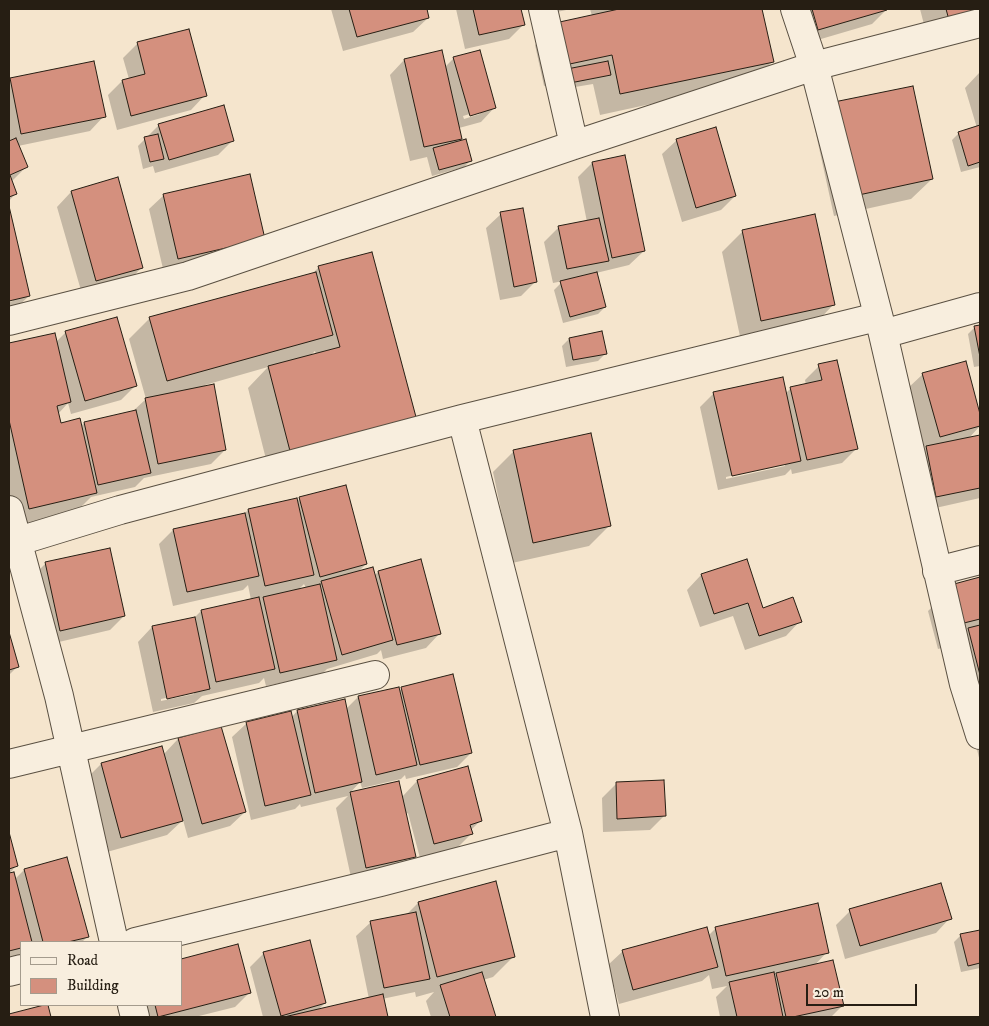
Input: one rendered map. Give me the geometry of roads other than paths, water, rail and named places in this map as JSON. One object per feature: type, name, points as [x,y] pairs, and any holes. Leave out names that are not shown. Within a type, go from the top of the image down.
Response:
[{"type":"street","points":[[543,9],[574,144]]},
{"type":"street","points":[[795,9],[814,66],[880,325],[964,684],[980,735]]},
{"type":"street","points":[[9,321],[188,276],[574,144],[814,66],[980,23]]},
{"type":"street","points":[[13,542],[120,510],[462,419],[880,325],[980,307]]},
{"type":"street","points":[[462,419],[568,833],[606,1017]]},
{"type":"street","points":[[9,510],[13,542],[59,696],[114,941]]},
{"type":"street","points":[[937,571],[980,560]]},
{"type":"street","points":[[9,764],[375,675]]},
{"type":"street","points":[[139,941],[381,882],[568,833]]}]
